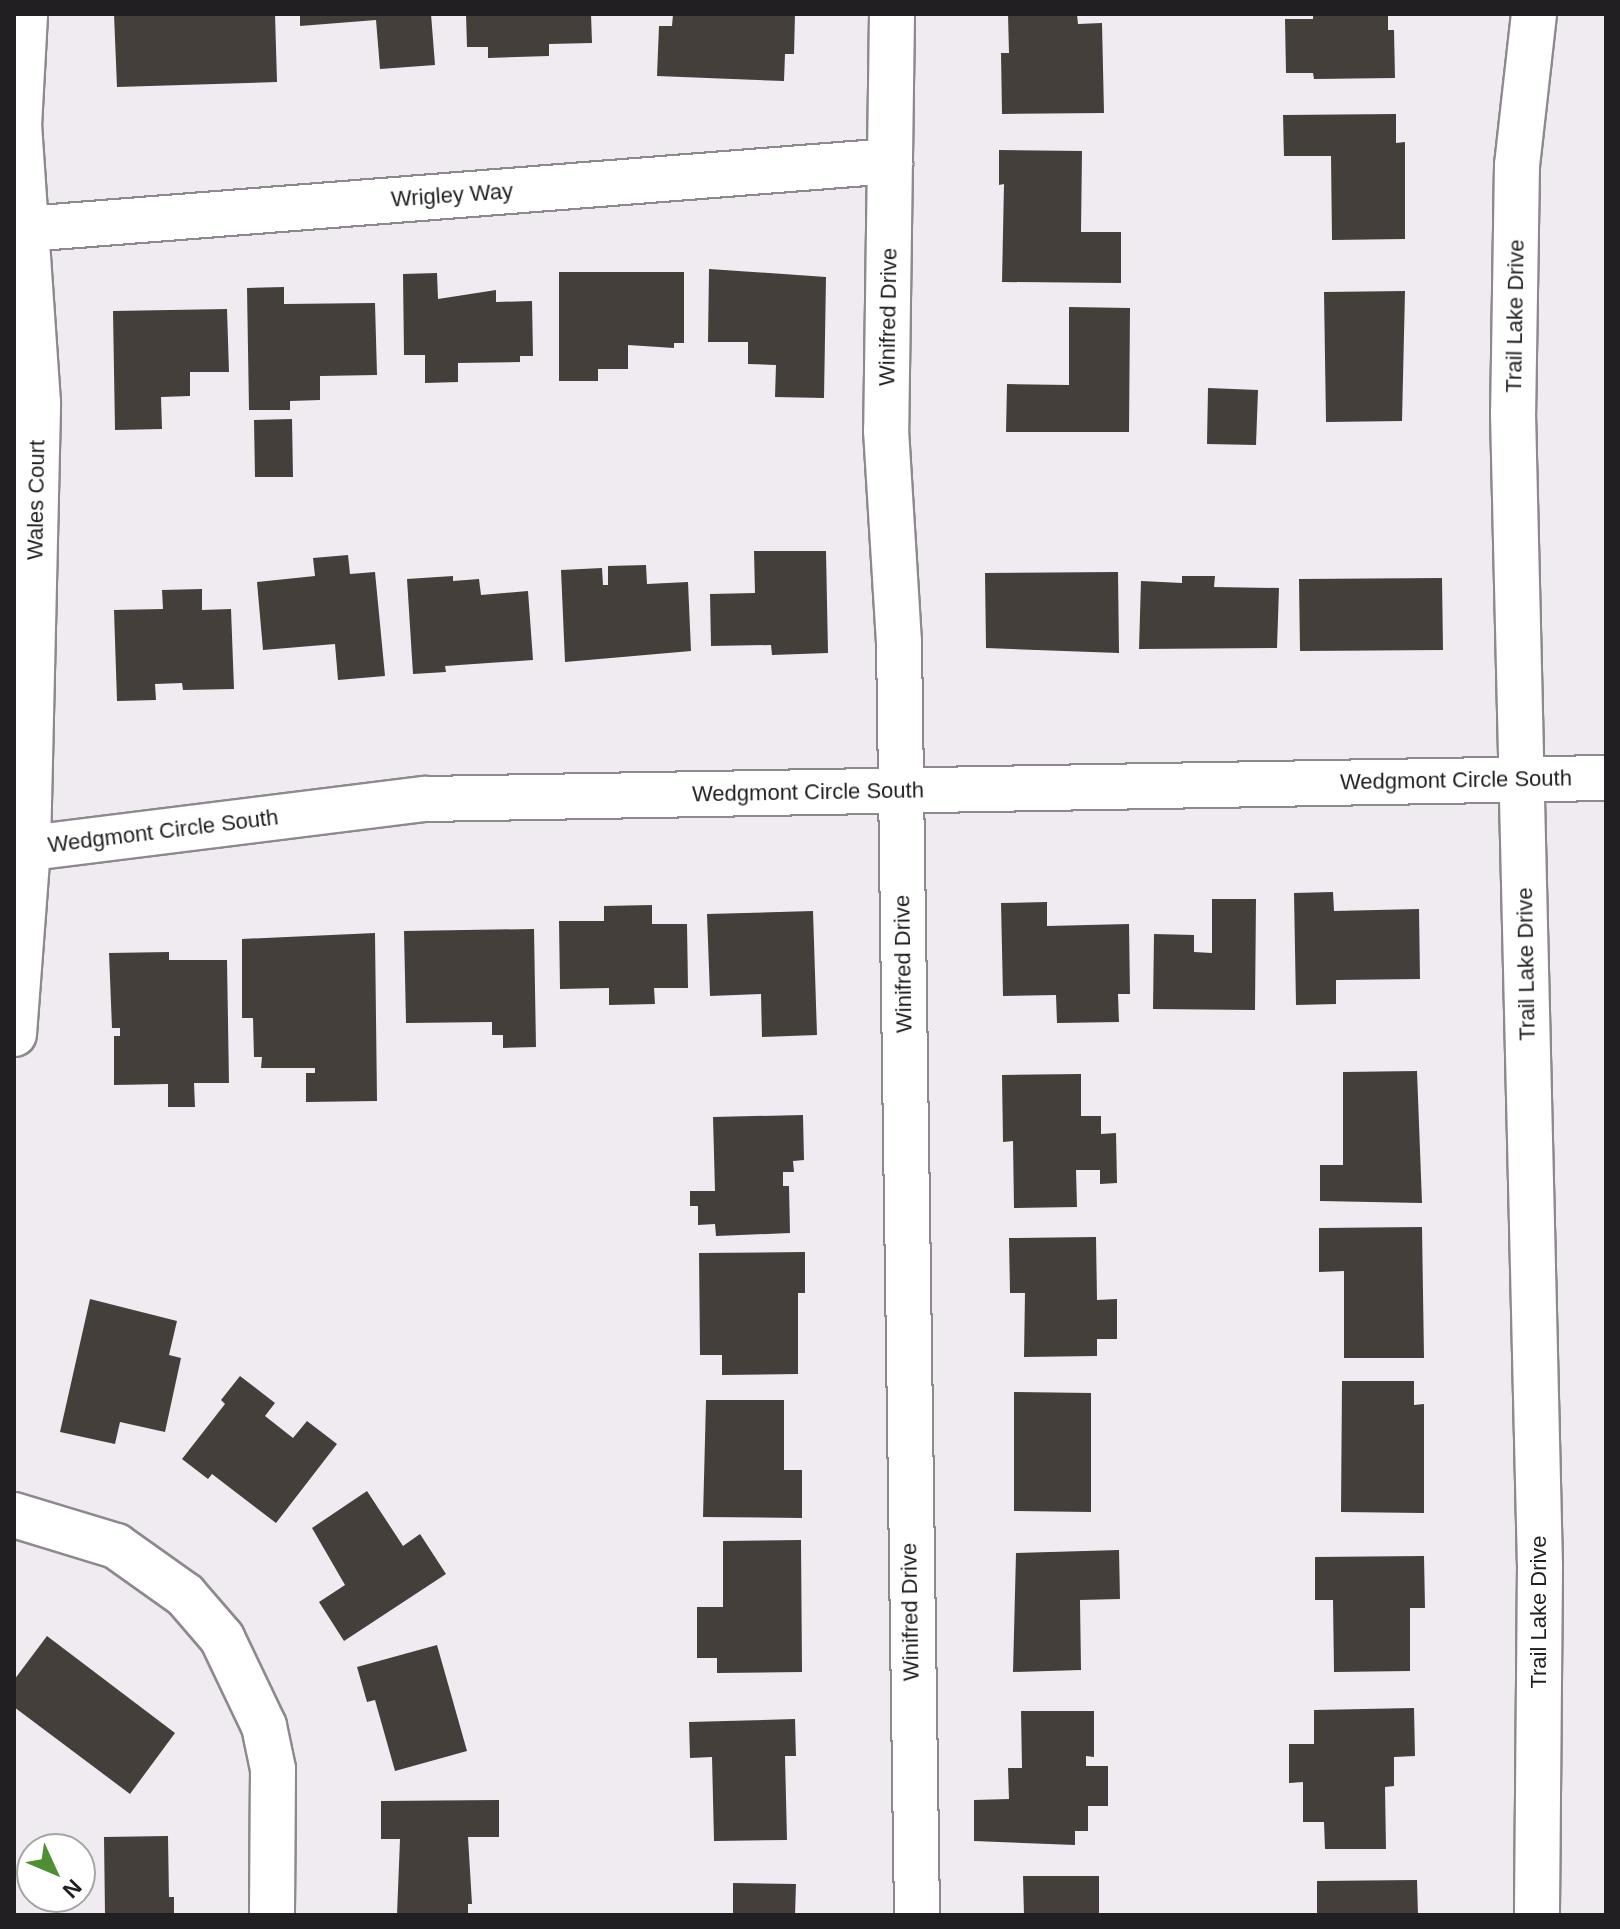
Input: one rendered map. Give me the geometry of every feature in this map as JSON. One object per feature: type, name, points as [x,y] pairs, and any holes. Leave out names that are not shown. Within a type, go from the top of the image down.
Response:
[{"type":"street","name":"Wales Court","points":[[14,1034],[38,403],[20,229],[19,126],[25,14]]},
{"type":"street","name":"Winifred Drive","points":[[892,14],[886,430],[902,791],[917,1915]]},
{"type":"street","name":"Trail Lake Drive","points":[[1534,14],[1517,165],[1513,413],[1540,1551],[1537,1915]]},
{"type":"street","name":"Wrigley Way","points":[[20,229],[890,161]]},
{"type":"street","name":"Wedgmont Circle South","points":[[21,849],[425,799],[1606,778]]},
{"type":"street","points":[[14,1515],[116,1546],[185,1595],[222,1638],[264,1726],[273,1769],[272,1915]]},
{"type":"building","points":[[114,14],[275,14],[277,82],[117,87]]},
{"type":"building","points":[[300,14],[431,14],[435,65],[380,69],[376,20],[300,26]]},
{"type":"building","points":[[466,14],[591,14],[592,43],[549,44],[549,56],[488,58],[488,47],[467,47]]},
{"type":"building","points":[[673,14],[795,14],[794,54],[785,54],[784,81],[657,76],[659,26],[672,26]]},
{"type":"building","points":[[1008,14],[1077,14],[1078,24],[1102,23],[1104,113],[1002,114],[1001,53],[1009,53]]},
{"type":"building","points":[[1313,14],[1388,14],[1388,30],[1394,30],[1395,78],[1314,79],[1313,73],[1286,73],[1285,19],[1313,19]]},
{"type":"building","points":[[1396,114],[1396,143],[1405,142],[1405,239],[1332,240],[1331,156],[1284,156],[1283,115]]},
{"type":"building","points":[[999,150],[1082,151],[1081,232],[1121,232],[1121,283],[1002,282],[1004,184],[999,185]]},
{"type":"building","points":[[709,269],[826,277],[824,398],[775,397],[776,365],[748,364],[748,342],[708,342]]},
{"type":"building","points":[[559,272],[684,272],[684,343],[674,343],[674,348],[628,345],[628,369],[598,369],[598,381],[559,381]]},
{"type":"building","points":[[437,273],[438,299],[496,290],[496,302],[532,301],[533,356],[520,356],[520,362],[458,363],[458,382],[425,383],[425,355],[404,355],[403,274]]},
{"type":"building","points":[[284,287],[284,304],[375,303],[377,375],[320,376],[320,400],[290,401],[290,410],[249,410],[247,288]]},
{"type":"building","points":[[1405,291],[1402,421],[1326,422],[1324,292]]},
{"type":"building","points":[[1069,307],[1130,308],[1129,432],[1006,432],[1007,384],[1069,385]]},
{"type":"building","points":[[227,309],[229,372],[190,372],[190,396],[161,397],[162,429],[115,430],[113,311]]},
{"type":"building","points":[[1208,388],[1258,390],[1256,445],[1207,444]]},
{"type":"building","points":[[292,419],[293,477],[255,477],[254,420]]},
{"type":"building","points":[[754,551],[826,551],[828,653],[772,655],[771,645],[711,646],[710,594],[755,593]]},
{"type":"building","points":[[348,555],[350,574],[375,572],[385,676],[338,680],[335,644],[263,650],[257,582],[315,576],[313,558]]},
{"type":"building","points":[[646,565],[647,584],[688,582],[691,651],[565,662],[561,570],[602,568],[603,585],[608,585],[608,566]]},
{"type":"building","points":[[1118,572],[1119,653],[986,648],[985,573]]},
{"type":"building","points":[[453,576],[453,581],[479,579],[481,595],[528,591],[533,660],[445,666],[446,672],[413,674],[407,579]]},
{"type":"building","points":[[1182,576],[1215,576],[1214,587],[1279,588],[1277,648],[1139,649],[1141,581],[1182,583]]},
{"type":"building","points":[[1442,578],[1443,650],[1300,651],[1299,579]]},
{"type":"building","points":[[202,589],[202,610],[231,609],[234,689],[183,690],[182,683],[155,684],[156,700],[117,701],[114,610],[163,609],[162,590]]},
{"type":"building","points":[[1333,892],[1334,911],[1419,909],[1420,979],[1336,980],[1336,1004],[1296,1005],[1294,893]]},
{"type":"building","points":[[1212,899],[1256,899],[1255,1010],[1153,1009],[1154,934],[1194,935],[1194,952],[1212,953]]},
{"type":"building","points":[[1047,902],[1047,926],[1129,924],[1130,994],[1118,994],[1119,1022],[1057,1023],[1056,995],[1003,996],[1001,903]]},
{"type":"building","points":[[652,905],[652,924],[687,924],[688,988],[654,988],[655,1004],[609,1005],[609,988],[560,989],[559,921],[604,921],[604,906]]},
{"type":"building","points":[[813,911],[817,1035],[762,1037],[761,994],[710,996],[707,914]]},
{"type":"building","points":[[534,929],[536,1047],[503,1048],[503,1035],[492,1035],[492,1022],[406,1023],[404,931]]},
{"type":"building","points":[[375,933],[377,1101],[306,1102],[306,1073],[315,1073],[315,1068],[261,1068],[262,1057],[254,1057],[253,1018],[242,1018],[242,939]]},
{"type":"building","points":[[169,952],[169,960],[227,960],[229,1083],[194,1083],[195,1107],[168,1107],[168,1084],[114,1085],[114,1036],[120,1036],[120,1028],[112,1028],[109,953]]},
{"type":"building","points":[[1417,1071],[1422,1203],[1320,1201],[1320,1165],[1343,1165],[1343,1072]]},
{"type":"building","points":[[1081,1074],[1081,1116],[1101,1116],[1101,1134],[1116,1133],[1117,1183],[1100,1184],[1100,1170],[1076,1170],[1077,1207],[1014,1208],[1013,1141],[1003,1142],[1002,1075]]},
{"type":"building","points":[[803,1115],[804,1160],[793,1161],[794,1172],[783,1172],[783,1186],[789,1186],[790,1233],[716,1236],[715,1224],[698,1225],[698,1206],[690,1206],[690,1191],[715,1191],[713,1117]]},
{"type":"building","points":[[1422,1227],[1424,1358],[1344,1358],[1344,1271],[1319,1272],[1319,1228]]},
{"type":"building","points":[[1096,1237],[1097,1300],[1117,1299],[1117,1339],[1097,1339],[1097,1356],[1024,1357],[1025,1293],[1010,1293],[1009,1238]]},
{"type":"building","points":[[805,1252],[805,1293],[798,1293],[798,1374],[722,1375],[722,1355],[700,1355],[699,1253]]},
{"type":"building","points":[[90,1299],[177,1321],[169,1355],[181,1358],[165,1432],[120,1422],[115,1444],[60,1432]]},
{"type":"building","points":[[240,1376],[275,1403],[265,1416],[293,1438],[307,1421],[337,1444],[276,1523],[212,1474],[208,1479],[182,1459],[225,1404],[221,1400]]},
{"type":"building","points":[[1342,1381],[1414,1381],[1414,1405],[1424,1404],[1424,1513],[1341,1512]]},
{"type":"building","points":[[1014,1392],[1091,1393],[1091,1512],[1014,1511]]},
{"type":"building","points":[[706,1400],[784,1400],[784,1470],[802,1470],[802,1518],[703,1517]]},
{"type":"building","points":[[367,1491],[403,1546],[420,1534],[446,1574],[344,1641],[319,1602],[345,1585],[312,1528]]},
{"type":"building","points":[[801,1540],[802,1672],[717,1673],[717,1658],[697,1658],[697,1607],[723,1607],[723,1541]]},
{"type":"building","points":[[1119,1550],[1120,1599],[1080,1600],[1081,1670],[1013,1672],[1016,1553]]},
{"type":"building","points":[[1424,1556],[1425,1608],[1410,1608],[1410,1671],[1334,1672],[1333,1600],[1315,1600],[1315,1557]]},
{"type":"building","points":[[47,1636],[175,1733],[130,1794],[14,1707],[14,1680]]},
{"type":"building","points":[[437,1645],[467,1751],[395,1771],[375,1700],[367,1702],[357,1667]]},
{"type":"building","points":[[1414,1708],[1415,1756],[1394,1757],[1394,1786],[1385,1787],[1386,1849],[1325,1849],[1324,1822],[1303,1822],[1303,1782],[1289,1783],[1289,1744],[1314,1744],[1314,1710]]},
{"type":"building","points":[[1021,1711],[1094,1711],[1094,1757],[1086,1756],[1086,1766],[1108,1766],[1108,1806],[1088,1806],[1088,1831],[1075,1831],[1075,1845],[974,1841],[974,1800],[1009,1799],[1008,1768],[1022,1768]]},
{"type":"building","points":[[795,1719],[796,1756],[785,1756],[787,1840],[714,1841],[712,1757],[690,1758],[689,1722]]},
{"type":"building","points":[[499,1800],[499,1837],[468,1837],[472,1904],[468,1904],[468,1915],[397,1915],[400,1839],[381,1839],[381,1801]]},
{"type":"building","points":[[168,1836],[169,1897],[174,1897],[174,1915],[105,1915],[104,1837]]},
{"type":"building","points":[[1023,1876],[1099,1876],[1099,1915],[1024,1915]]},
{"type":"building","points":[[1417,1880],[1418,1915],[1317,1915],[1317,1881]]},
{"type":"building","points":[[733,1883],[796,1884],[795,1915],[733,1915]]}]
